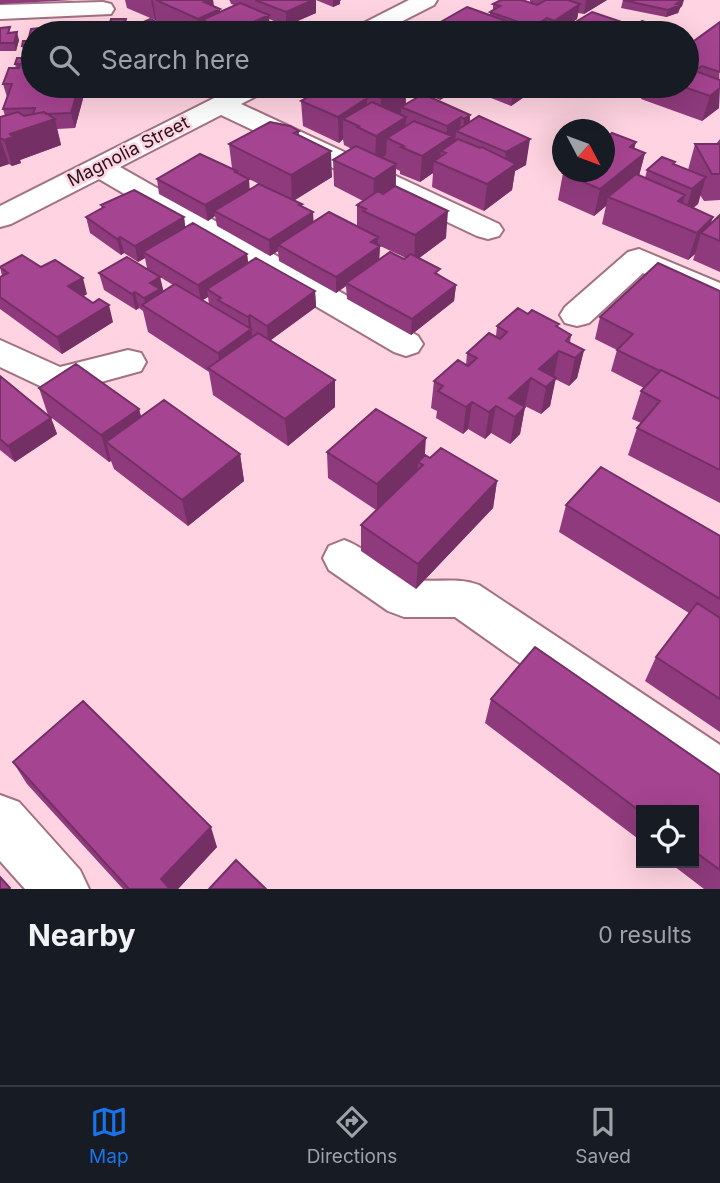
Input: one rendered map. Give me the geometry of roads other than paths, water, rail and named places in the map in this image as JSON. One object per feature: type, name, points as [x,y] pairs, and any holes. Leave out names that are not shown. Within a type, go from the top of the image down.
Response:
[{"type":"street","points":[[385,21],[426,0]]},
{"type":"street","points":[[0,12],[103,9]]},
{"type":"street","name":"Magnolia Street","points":[[0,218],[232,98]]},
{"type":"street","points":[[219,104],[488,230]]},
{"type":"street","points":[[99,167],[406,344]]},
{"type":"street","points":[[577,314],[639,258],[720,295]]},
{"type":"street","points":[[0,352],[57,382],[128,362]]},
{"type":"street","points":[[344,558],[404,598],[463,598],[720,774]]},
{"type":"street","points":[[0,821],[61,889]]}]
